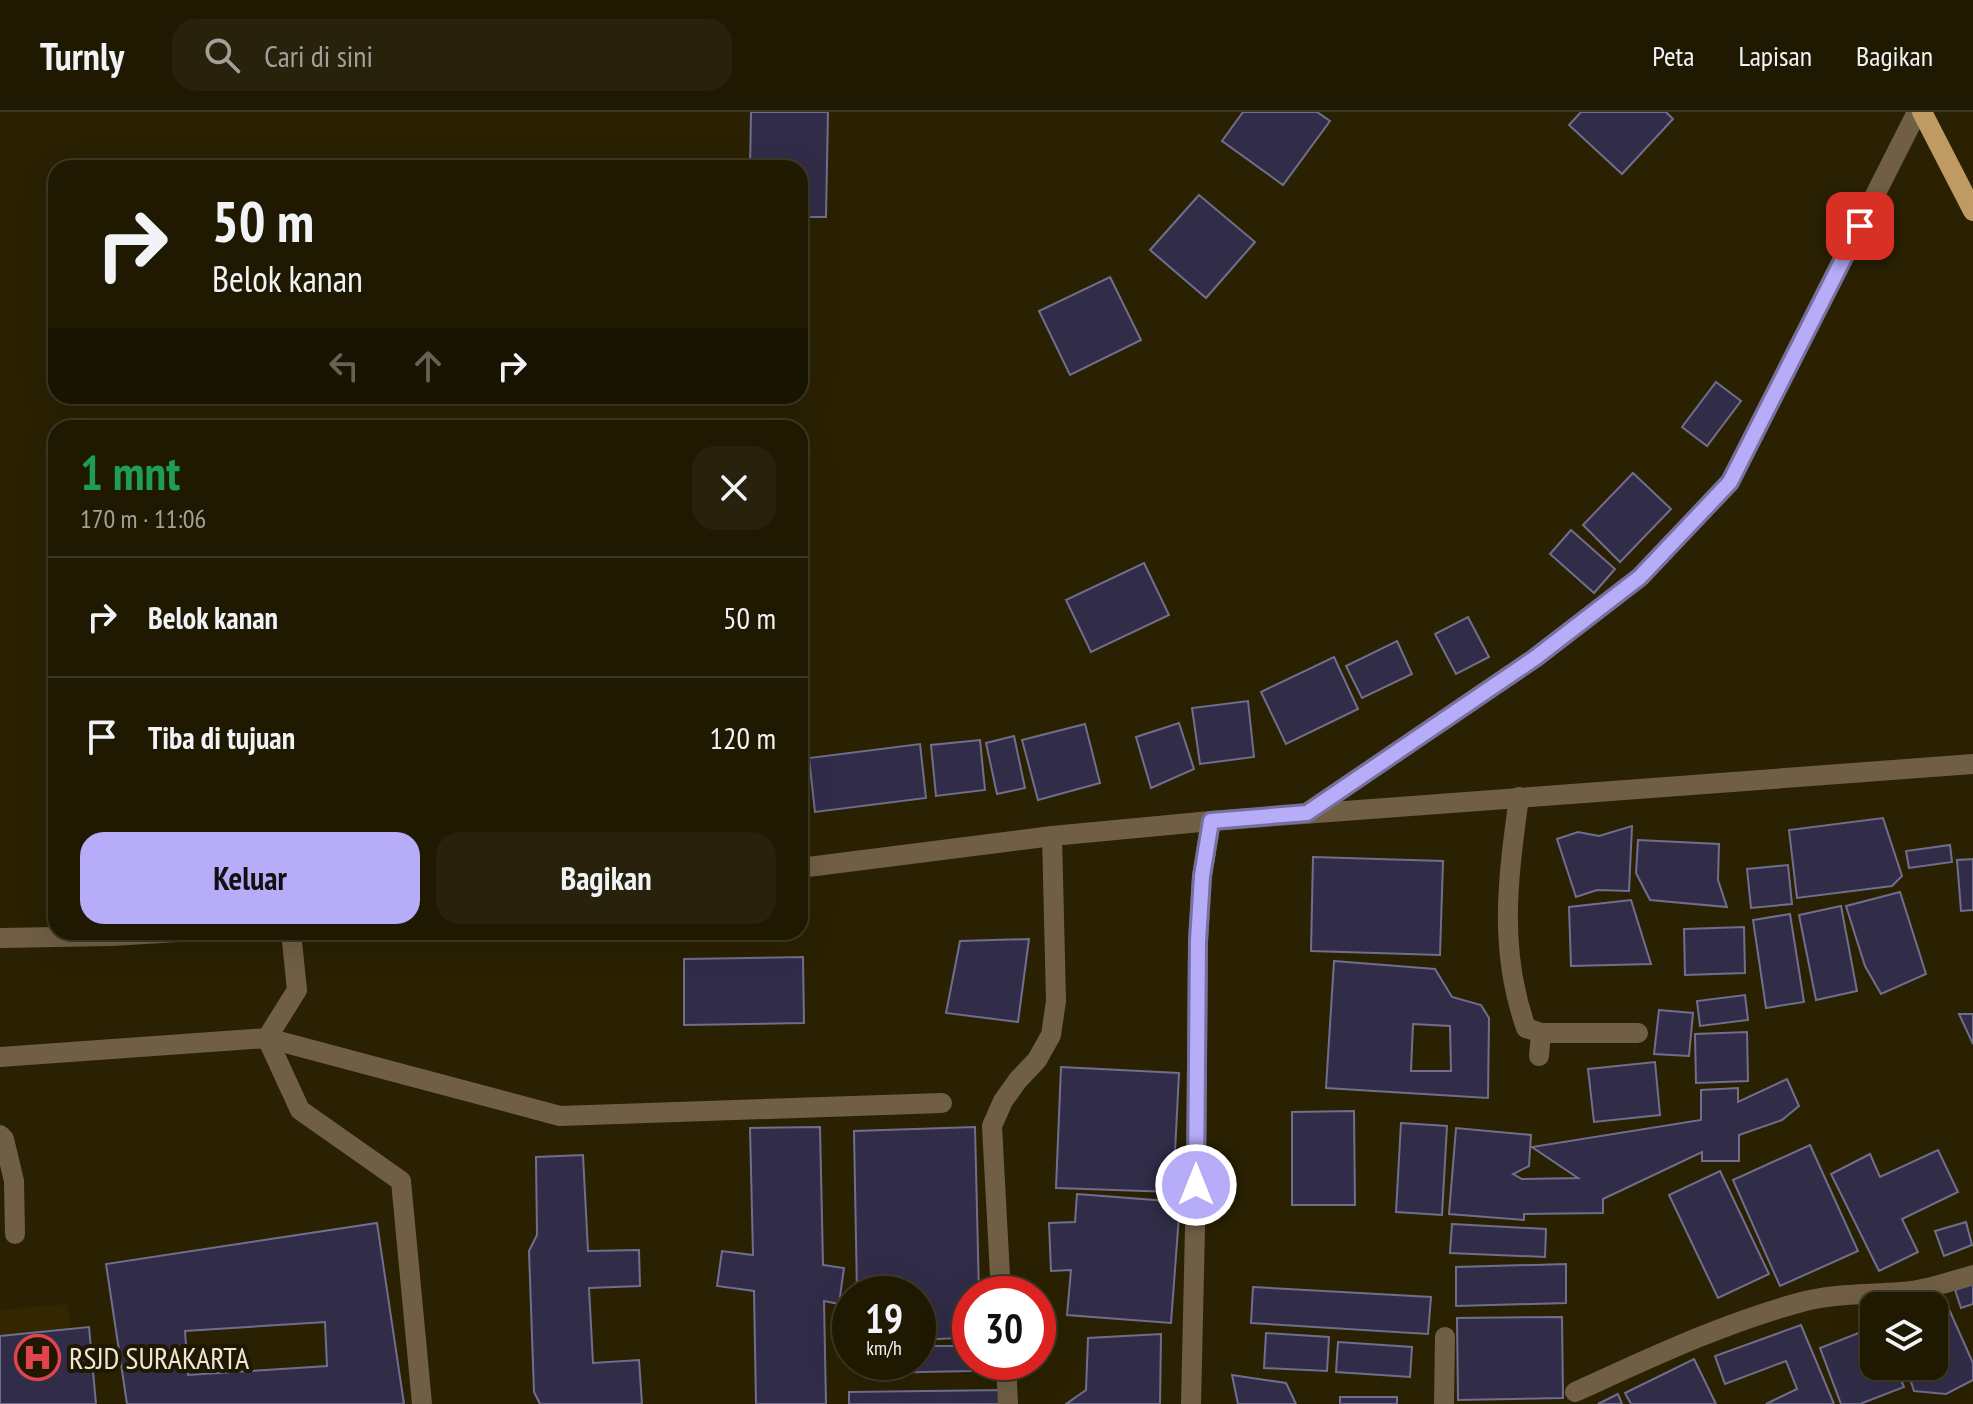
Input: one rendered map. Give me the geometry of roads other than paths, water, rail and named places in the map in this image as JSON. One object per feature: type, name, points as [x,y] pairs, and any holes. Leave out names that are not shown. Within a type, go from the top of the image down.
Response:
[{"type":"main road","points":[[1920,112],[1973,211]]},
{"type":"street","points":[[1307,813],[1535,658],[1640,577],[1730,482],[1920,112]]},
{"type":"street","points":[[808,867],[1052,836],[1211,821],[1973,764]]},
{"type":"street","points":[[1519,797],[1510,867],[1507,939],[1512,978],[1526,1028],[1541,1033],[1638,1033]]},
{"type":"street","points":[[1191,1404],[1198,941],[1202,876],[1211,821]]},
{"type":"street","points":[[1000,1276],[992,1126],[1003,1101],[1037,1060],[1051,1035],[1056,1001],[1052,836]]},
{"type":"street","points":[[0,938],[48,937]]},
{"type":"street","points":[[267,1038],[297,990],[292,940]]},
{"type":"street","points":[[1539,1056],[1541,1033]]},
{"type":"street","points":[[267,1038],[300,1110],[401,1181],[422,1404]]},
{"type":"street","points":[[0,1057],[267,1038],[560,1116],[942,1103]]},
{"type":"street","points":[[0,1135],[4,1139],[14,1181],[15,1234]]},
{"type":"street","points":[[1575,1392],[1651,1357],[1799,1302],[1836,1295],[1916,1290],[1973,1275]]},
{"type":"street","points":[[1444,1404],[1445,1337]]},
{"type":"street","points":[[1007,1380],[1008,1404]]},
{"type":"place","name":"RSJD SURAKARTA","points":[[38,1357]]}]
